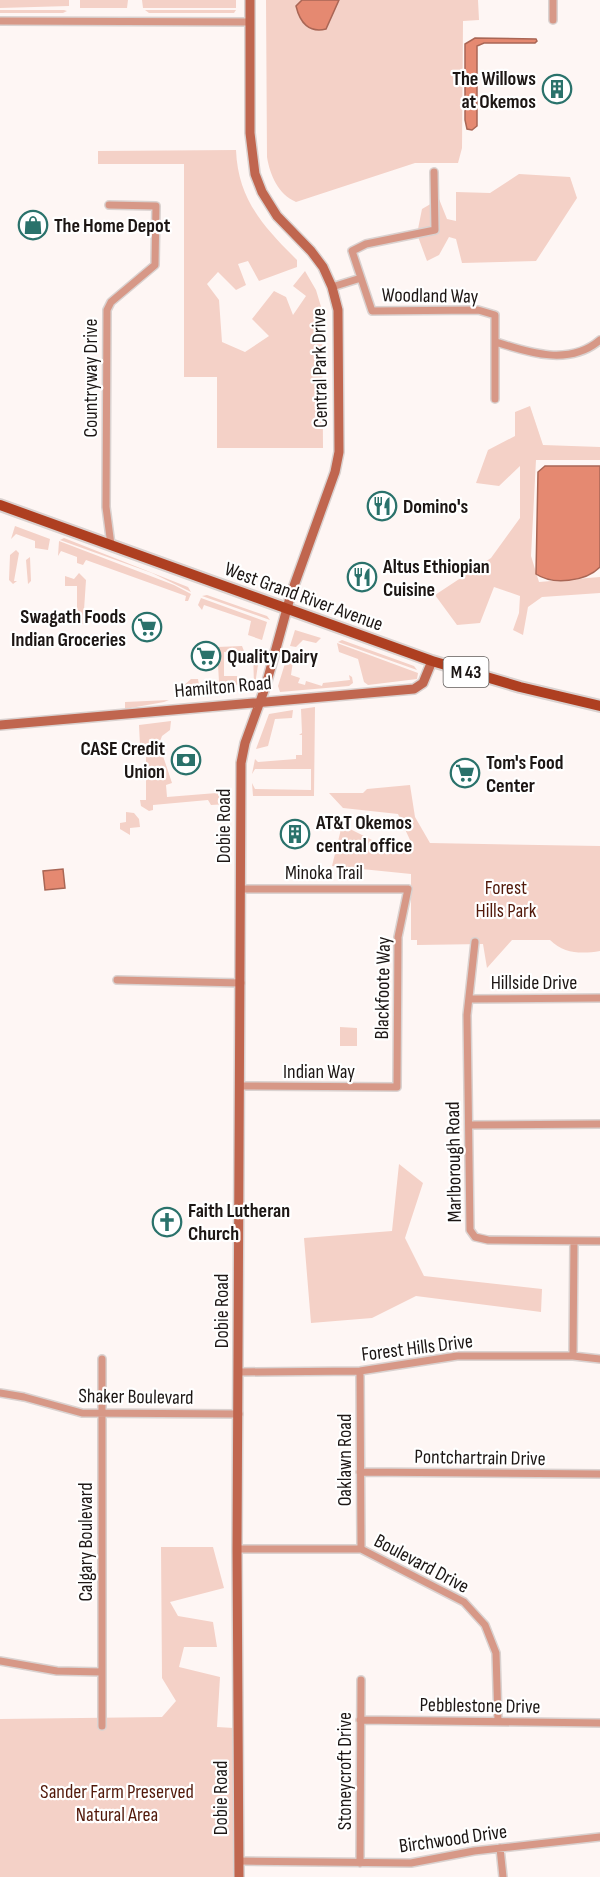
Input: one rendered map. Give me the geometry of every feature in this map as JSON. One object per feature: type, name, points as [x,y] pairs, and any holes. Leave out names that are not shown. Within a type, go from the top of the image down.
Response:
[{"type":"main road","name":"West Grand River Avenue","points":[[0,505],[432,661],[520,687],[600,706]]},
{"type":"street","name":"Central Park Drive","points":[[250,0],[250,134],[255,174],[262,192],[277,216],[311,251],[332,287],[340,325],[339,457],[287,609]]},
{"type":"street","points":[[553,0],[553,20]]},
{"type":"street","points":[[0,21],[250,22]]},
{"type":"street","points":[[332,287],[361,278],[352,251],[366,244],[435,230],[434,172]]},
{"type":"street","name":"Countryway Drive","points":[[109,205],[156,206],[155,265],[111,302],[107,310],[106,507],[111,545]]},
{"type":"street","name":"Woodland Way","points":[[361,278],[372,311],[478,310],[495,315],[496,342]]},
{"type":"street","points":[[495,399],[496,342],[546,355],[575,355],[600,340]]},
{"type":"street","name":"Dobie Road","points":[[239,1877],[237,1549],[242,763],[245,743],[287,609]]},
{"type":"street","name":"Hamilton Road","points":[[0,725],[414,689],[424,681],[432,661]]},
{"type":"street","name":"Minoka Trail","points":[[241,889],[408,889]]},
{"type":"street","name":"Blackfoote Way","points":[[397,1087],[398,937],[408,889]]},
{"type":"street","name":"Marlborough Road","points":[[475,942],[469,999],[469,1226],[475,1237],[488,1240],[574,1241]]},
{"type":"street","points":[[117,980],[241,983]]},
{"type":"street","name":"Hillside Drive","points":[[469,999],[600,998]]},
{"type":"street","name":"Indian Way","points":[[240,1086],[397,1087]]},
{"type":"street","points":[[468,1125],[600,1124]]},
{"type":"street","points":[[573,1356],[574,1241],[600,1241]]},
{"type":"street","name":"Forest Hills Drive","points":[[239,1372],[360,1371],[457,1356],[573,1356],[600,1359]]},
{"type":"street","name":"Calgary Boulevard","points":[[102,1359],[102,1726]]},
{"type":"street","name":"Oaklawn Road","points":[[360,1371],[361,1549]]},
{"type":"street","name":"Shaker Boulevard","points":[[0,1393],[24,1397],[72,1412],[238,1414]]},
{"type":"street","name":"Pontchartrain Drive","points":[[360,1472],[600,1474]]},
{"type":"street","name":"Boulevard Drive","points":[[237,1549],[361,1549],[464,1602],[485,1625],[496,1653],[498,1721]]},
{"type":"street","points":[[0,1661],[49,1670],[102,1672]]},
{"type":"street","name":"Stoneycroft Drive","points":[[360,1863],[361,1680]]},
{"type":"street","name":"Pebblestone Drive","points":[[360,1720],[600,1723]]},
{"type":"street","name":"Birchwood Drive","points":[[239,1861],[411,1863],[500,1848],[600,1837]]},
{"type":"street","points":[[500,1848],[503,1877]]},
{"type":"green space","points":[[0,0],[69,0],[69,6],[0,8]]},
{"type":"green space","points":[[80,0],[128,0],[127,8],[80,8]]},
{"type":"green space","points":[[142,0],[236,0],[236,8],[143,8]]},
{"type":"green space","points":[[266,0],[478,0],[479,20],[463,21],[462,148],[458,163],[415,163],[296,202],[284,194],[273,177],[267,157]]},
{"type":"green space","points":[[0,10],[67,11],[63,13],[0,13]]},
{"type":"green space","points":[[145,10],[236,10],[234,13],[149,13]]},
{"type":"green space","points":[[236,150],[238,168],[247,198],[264,224],[297,260],[297,267],[259,281],[248,261],[238,264],[246,285],[236,290],[218,272],[207,284],[219,300],[222,342],[245,352],[269,336],[252,319],[274,291],[286,297],[293,315],[306,296],[293,286],[305,271],[316,290],[322,310],[323,448],[217,448],[217,377],[184,377],[184,164],[98,164],[98,151]]},
{"type":"green space","points":[[519,174],[570,177],[577,198],[536,261],[462,263],[456,239],[449,237],[439,255],[427,261],[417,234],[422,209],[439,199],[447,219],[456,221],[456,192],[490,193]]},
{"type":"green space","points":[[530,406],[543,445],[600,447],[600,460],[536,460],[531,556],[539,582],[600,577],[600,593],[542,597],[528,607],[523,635],[513,630],[519,613],[520,596],[494,587],[480,623],[457,625],[435,595],[491,558],[520,518],[520,466],[499,486],[476,483],[488,450],[515,436],[515,412]]},
{"type":"green space","points":[[15,526],[50,539],[48,550],[35,548],[35,541],[16,534],[11,539]]},
{"type":"green space","points":[[64,538],[188,587],[191,592],[152,573],[60,540]]},
{"type":"green space","points":[[59,541],[174,585],[191,594],[188,601],[185,601],[186,596],[86,560],[83,565],[77,563],[77,557],[61,551],[58,556]]},
{"type":"green space","points":[[16,550],[19,553],[14,581],[17,581],[13,584],[9,580],[10,555]]},
{"type":"green space","points":[[30,557],[31,581],[28,584],[26,560]]},
{"type":"green space","points":[[79,573],[86,580],[84,610],[88,624],[77,623],[77,586],[65,586],[65,576],[74,579]]},
{"type":"green space","points":[[207,595],[267,616],[270,620],[202,596]]},
{"type":"green space","points":[[201,598],[267,622],[262,640],[248,635],[251,621],[204,605],[202,610],[198,605]]},
{"type":"green space","points":[[295,630],[321,638],[316,643],[303,640],[296,647],[290,646]]},
{"type":"green space","points":[[342,640],[414,666],[417,670],[338,642]]},
{"type":"green space","points":[[337,643],[418,673],[417,679],[368,685],[364,682],[358,659],[339,652]]},
{"type":"green space","points":[[242,646],[244,651],[240,651],[240,655],[237,655],[237,651],[224,652],[224,676],[237,676],[238,684],[228,692],[182,697],[181,688],[191,679],[198,679],[199,685],[219,682],[217,647]]},
{"type":"green space","points":[[253,650],[260,651],[255,685],[253,688],[236,691],[254,686]]},
{"type":"green space","points":[[287,657],[293,661],[291,675],[300,678],[298,683],[305,685],[306,681],[322,686],[323,683],[350,680],[349,675],[353,683],[349,686],[280,692],[278,686]]},
{"type":"green space","points":[[169,700],[164,702],[125,709],[125,702]]},
{"type":"green space","points":[[315,707],[314,796],[253,796],[252,783],[255,789],[311,790],[311,769],[255,769],[252,774],[255,759],[258,762],[296,759],[296,755],[302,755],[302,735],[299,735],[302,733],[301,709]]},
{"type":"green space","points":[[293,710],[292,718],[275,719],[268,746],[256,749],[269,714]]},
{"type":"green space","points":[[171,721],[170,730],[162,736],[159,744],[172,783],[166,785],[167,797],[229,792],[228,804],[211,805],[208,800],[153,805],[153,810],[149,811],[141,806],[140,800],[146,800],[146,745],[140,745],[139,725]]},
{"type":"green space","name":"Forest Hills Park","points":[[410,785],[415,817],[430,843],[600,846],[600,951],[574,952],[555,945],[550,940],[512,940],[487,968],[483,944],[417,945],[417,940],[411,940],[411,874],[332,866],[342,825],[398,853],[410,840],[398,814],[343,808],[329,793],[363,793],[367,789]]},
{"type":"green space","points":[[126,812],[134,813],[139,819],[140,827],[130,828],[130,835],[120,829],[120,823],[126,822]]},
{"type":"green space","points":[[340,1027],[357,1028],[357,1046],[340,1046]]},
{"type":"green space","points":[[399,1164],[423,1183],[405,1238],[424,1276],[542,1289],[541,1312],[416,1296],[372,1318],[311,1323],[304,1238],[392,1231]]},
{"type":"green space","name":"Sander Farm Preserved Natural Area","points":[[161,1547],[213,1547],[224,1588],[170,1602],[178,1616],[213,1622],[217,1647],[184,1647],[179,1667],[220,1677],[217,1727],[234,1728],[234,1877],[0,1877],[0,1719],[162,1717],[176,1701],[162,1678]]},
{"type":"shaded area","points":[[302,0],[339,0],[326,29],[310,28],[303,22],[296,6]]},
{"type":"shaded area","points":[[475,38],[536,39],[537,41],[535,43],[484,43],[477,46],[477,126],[472,130],[467,129],[465,120],[465,44]]},
{"type":"shaded area","points":[[545,466],[600,466],[600,567],[578,579],[551,580],[536,574],[538,472]]},
{"type":"shaded area","points":[[63,869],[65,888],[45,890],[43,871]]},
{"type":"place","name":"The Willows at Okemos","points":[[557,89]]},
{"type":"place","name":"The Home Depot","points":[[33,225]]},
{"type":"place","name":"Domino's","points":[[382,506]]},
{"type":"place","name":"Altus Ethiopian Cuisine","points":[[362,577]]},
{"type":"place","name":"Swagath Foods Indian Groceries","points":[[147,627]]},
{"type":"place","name":"Quality Dairy","points":[[206,656]]},
{"type":"place","name":"CASE Credit Union","points":[[186,760]]},
{"type":"place","name":"Tom's Food Center","points":[[465,773]]},
{"type":"place","name":"AT&T Okemos central office","points":[[295,834]]},
{"type":"place","name":"Faith Lutheran Church","points":[[167,1222]]}]
